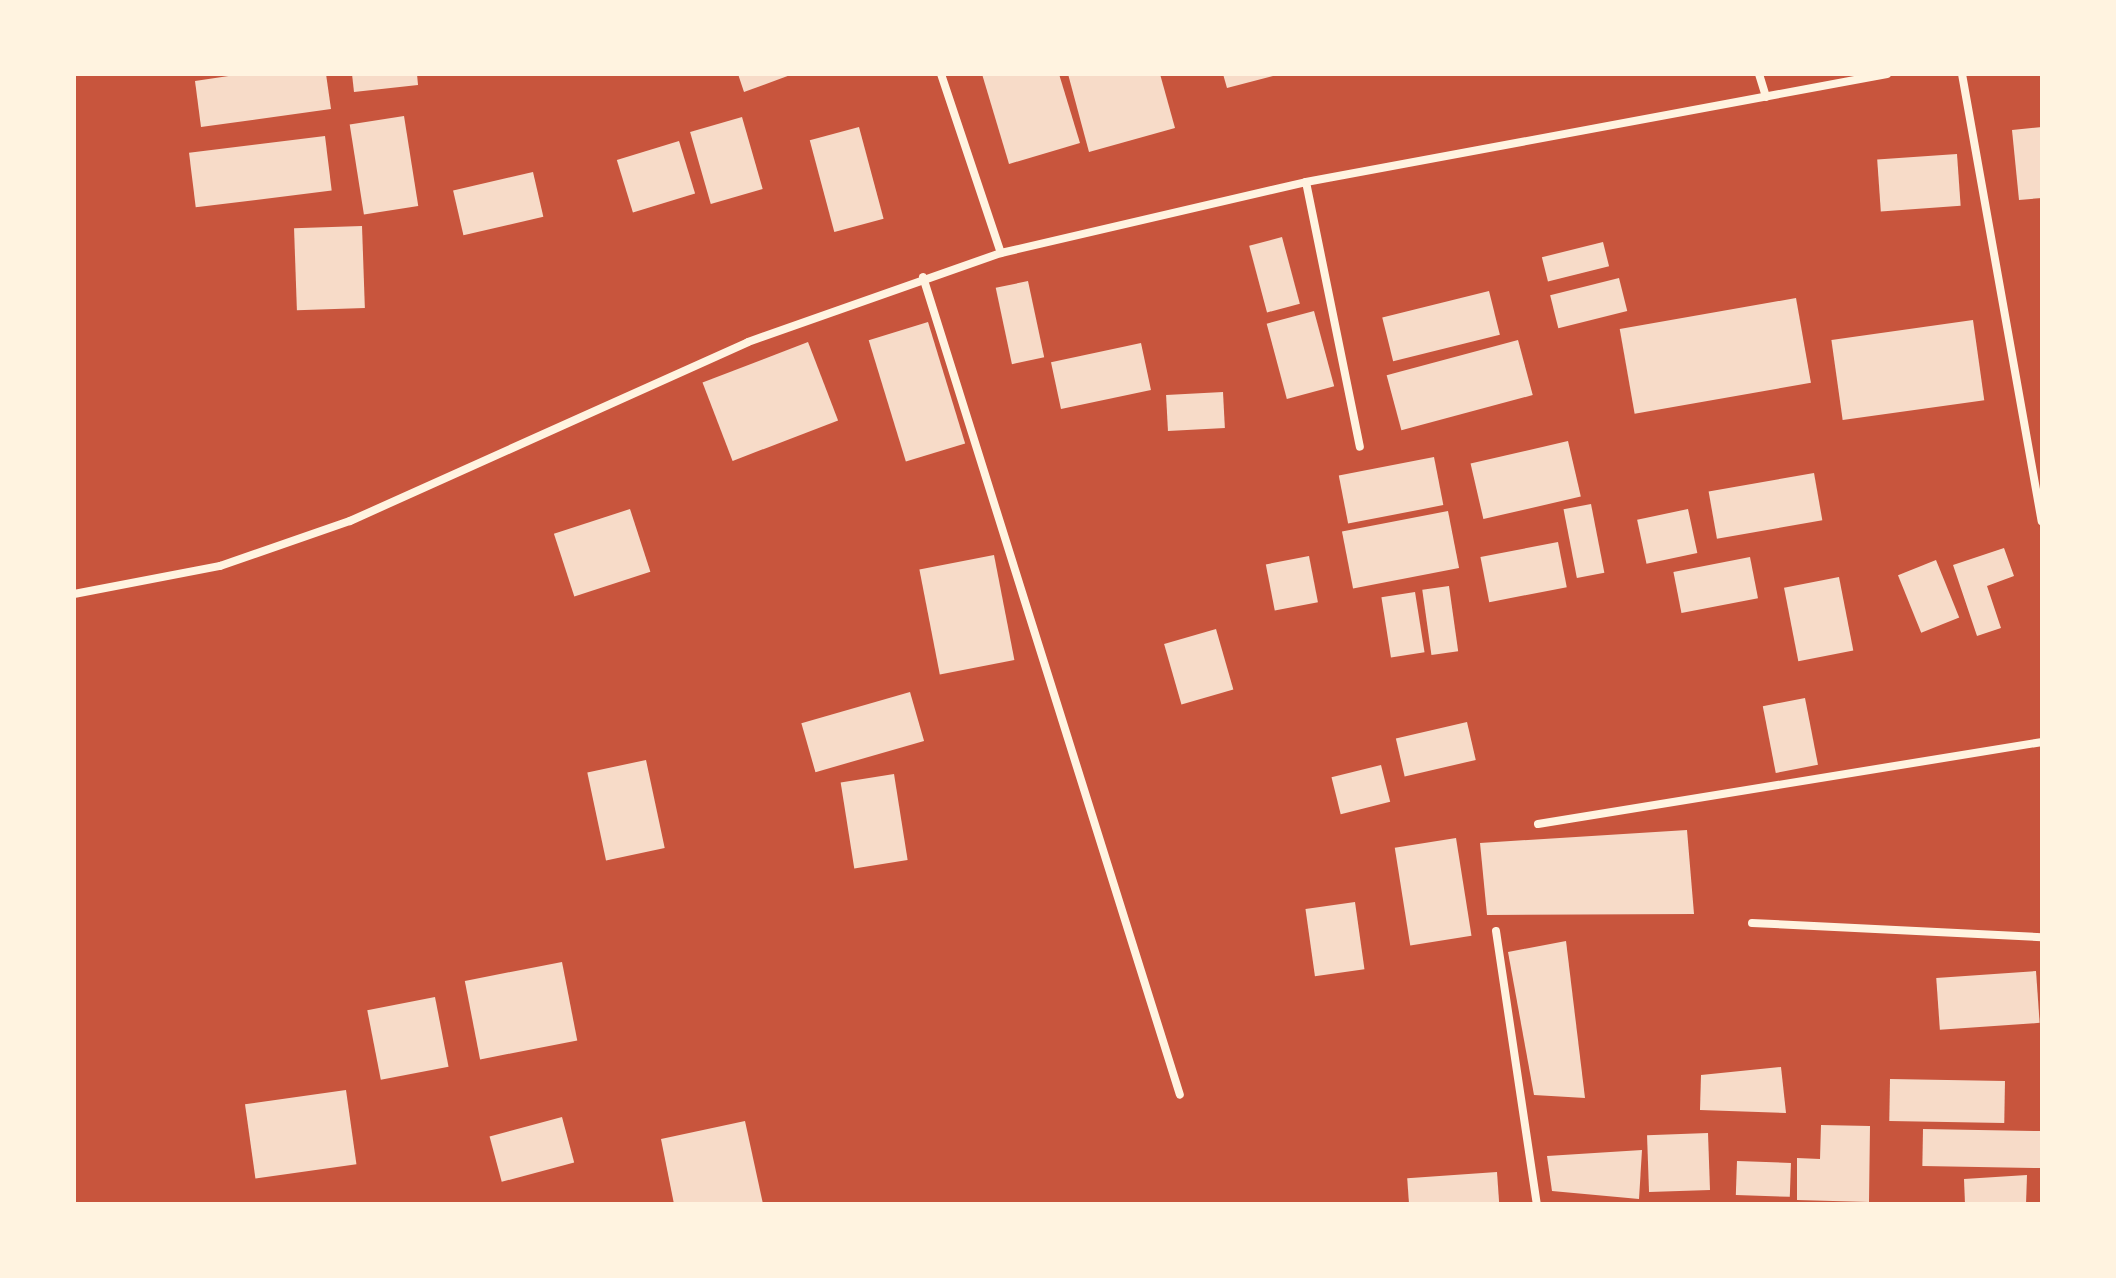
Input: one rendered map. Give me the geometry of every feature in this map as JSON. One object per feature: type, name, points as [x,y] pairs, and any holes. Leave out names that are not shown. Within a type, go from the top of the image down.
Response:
[{"type":"street","points":[[941,74],[1001,253]]},
{"type":"street","points":[[1759,74],[1766,97]]},
{"type":"street","points":[[74,594],[220,566],[350,521],[748,342],[923,277],[1001,253],[1306,182],[1887,74]]},
{"type":"street","points":[[1962,74],[2042,521]]},
{"type":"street","points":[[1306,182],[1360,447]]},
{"type":"street","points":[[923,277],[1180,1095]]},
{"type":"street","points":[[1538,824],[2042,742]]},
{"type":"street","points":[[1752,923],[2042,937]]},
{"type":"street","points":[[1496,931],[1537,1204]]},
{"type":"building","points":[[242,74],[326,74],[331,109],[201,127],[195,81]]},
{"type":"building","points":[[352,74],[417,74],[418,85],[354,92]]},
{"type":"building","points":[[738,74],[793,74],[744,92]]},
{"type":"building","points":[[982,74],[1059,74],[1080,143],[1009,164]]},
{"type":"building","points":[[1068,74],[1160,74],[1175,128],[1089,152]]},
{"type":"building","points":[[1223,74],[1277,74],[1277,75],[1227,88]]},
{"type":"building","points":[[404,116],[418,206],[364,214],[350,125]]},
{"type":"building","points":[[742,117],[763,189],[711,204],[690,132]]},
{"type":"building","points":[[859,127],[884,219],[834,232],[810,140]]},
{"type":"building","points":[[2042,127],[2042,198],[2019,200],[2012,130]]},
{"type":"building","points":[[325,136],[332,191],[196,207],[189,153]]},
{"type":"building","points":[[679,141],[695,194],[633,213],[617,160]]},
{"type":"building","points":[[1957,154],[1961,206],[1881,211],[1877,160]]},
{"type":"building","points":[[533,172],[543,217],[463,235],[453,190]]},
{"type":"building","points":[[362,226],[365,308],[297,310],[294,228]]},
{"type":"building","points":[[1282,237],[1300,304],[1267,312],[1249,246]]},
{"type":"building","points":[[1603,242],[1609,266],[1548,281],[1542,257]]},
{"type":"building","points":[[1619,278],[1627,311],[1558,328],[1550,295]]},
{"type":"building","points":[[1028,281],[1044,357],[1012,364],[996,288]]},
{"type":"building","points":[[1489,291],[1500,335],[1393,361],[1382,318]]},
{"type":"building","points":[[1796,298],[1811,383],[1635,414],[1620,329]]},
{"type":"building","points":[[1314,311],[1334,386],[1287,399],[1267,324]]},
{"type":"building","points":[[1973,320],[1984,400],[1843,420],[1831,340]]},
{"type":"building","points":[[928,322],[965,443],[906,462],[869,340]]},
{"type":"building","points":[[1518,340],[1533,395],[1401,430],[1387,375]]},
{"type":"building","points":[[808,342],[838,420],[733,461],[703,382]]},
{"type":"building","points":[[1141,343],[1151,390],[1061,409],[1051,362]]},
{"type":"building","points":[[1223,392],[1225,428],[1168,431],[1166,395]]},
{"type":"building","points":[[1568,441],[1581,497],[1483,519],[1471,463]]},
{"type":"building","points":[[1434,457],[1443,505],[1348,524],[1339,476]]},
{"type":"building","points":[[1814,473],[1822,520],[1717,539],[1709,492]]},
{"type":"building","points":[[1591,504],[1604,573],[1577,578],[1564,509]]},
{"type":"building","points":[[630,509],[650,572],[574,596],[554,534]]},
{"type":"building","points":[[1688,509],[1697,553],[1646,564],[1637,520]]},
{"type":"building","points":[[1448,511],[1459,568],[1353,589],[1342,532]]},
{"type":"building","points":[[1558,542],[1567,587],[1489,602],[1480,557]]},
{"type":"building","points":[[2004,548],[2014,576],[1987,586],[2001,628],[1977,636],[1953,565]]},
{"type":"building","points":[[994,555],[1014,660],[940,675],[919,570]]},
{"type":"building","points":[[1309,556],[1318,602],[1275,611],[1266,564]]},
{"type":"building","points":[[1750,557],[1758,598],[1681,613],[1673,572]]},
{"type":"building","points":[[1936,560],[1959,617],[1921,633],[1898,575]]},
{"type":"building","points":[[1839,577],[1853,651],[1798,661],[1784,588]]},
{"type":"building","points":[[1449,586],[1458,651],[1431,655],[1422,590]]},
{"type":"building","points":[[1415,592],[1425,652],[1391,658],[1381,597]]},
{"type":"building","points":[[1216,629],[1233,690],[1181,704],[1164,644]]},
{"type":"building","points":[[910,692],[924,741],[815,772],[801,723]]},
{"type":"building","points":[[1805,698],[1818,765],[1776,773],[1763,706]]},
{"type":"building","points":[[1467,722],[1476,760],[1405,776],[1396,738]]},
{"type":"building","points":[[646,760],[665,848],[606,861],[587,772]]},
{"type":"building","points":[[1381,765],[1390,802],[1341,814],[1332,777]]},
{"type":"building","points":[[894,774],[908,860],[854,868],[841,782]]},
{"type":"building","points":[[1687,830],[1694,914],[1487,915],[1480,843]]},
{"type":"building","points":[[1456,838],[1471,936],[1410,945],[1395,848]]},
{"type":"building","points":[[1355,902],[1364,969],[1315,976],[1305,909]]},
{"type":"building","points":[[1566,941],[1585,1098],[1534,1095],[1508,952]]},
{"type":"building","points":[[562,962],[577,1041],[480,1059],[465,981]]},
{"type":"building","points":[[2036,971],[2040,1023],[1940,1030],[1936,978]]},
{"type":"building","points":[[435,997],[449,1067],[381,1080],[367,1010]]},
{"type":"building","points":[[1781,1067],[1786,1113],[1700,1110],[1701,1075]]},
{"type":"building","points":[[1890,1079],[2005,1081],[2004,1123],[1889,1121]]},
{"type":"building","points":[[346,1090],[356,1164],[255,1178],[245,1104]]},
{"type":"building","points":[[562,1117],[574,1162],[502,1182],[490,1136]]},
{"type":"building","points":[[745,1121],[763,1204],[674,1204],[661,1139]]},
{"type":"building","points":[[1821,1125],[1870,1126],[1869,1202],[1797,1200],[1797,1158],[1820,1159]]},
{"type":"building","points":[[1923,1129],[2042,1131],[2041,1168],[1922,1166]]},
{"type":"building","points":[[1708,1133],[1710,1190],[1649,1192],[1647,1135]]},
{"type":"building","points":[[1642,1150],[1639,1199],[1552,1191],[1547,1156]]},
{"type":"building","points":[[1737,1161],[1791,1163],[1790,1197],[1736,1195]]},
{"type":"building","points":[[1497,1172],[1499,1204],[1409,1204],[1407,1178]]},
{"type":"building","points":[[2027,1175],[2026,1204],[1965,1204],[1964,1179]]}]
